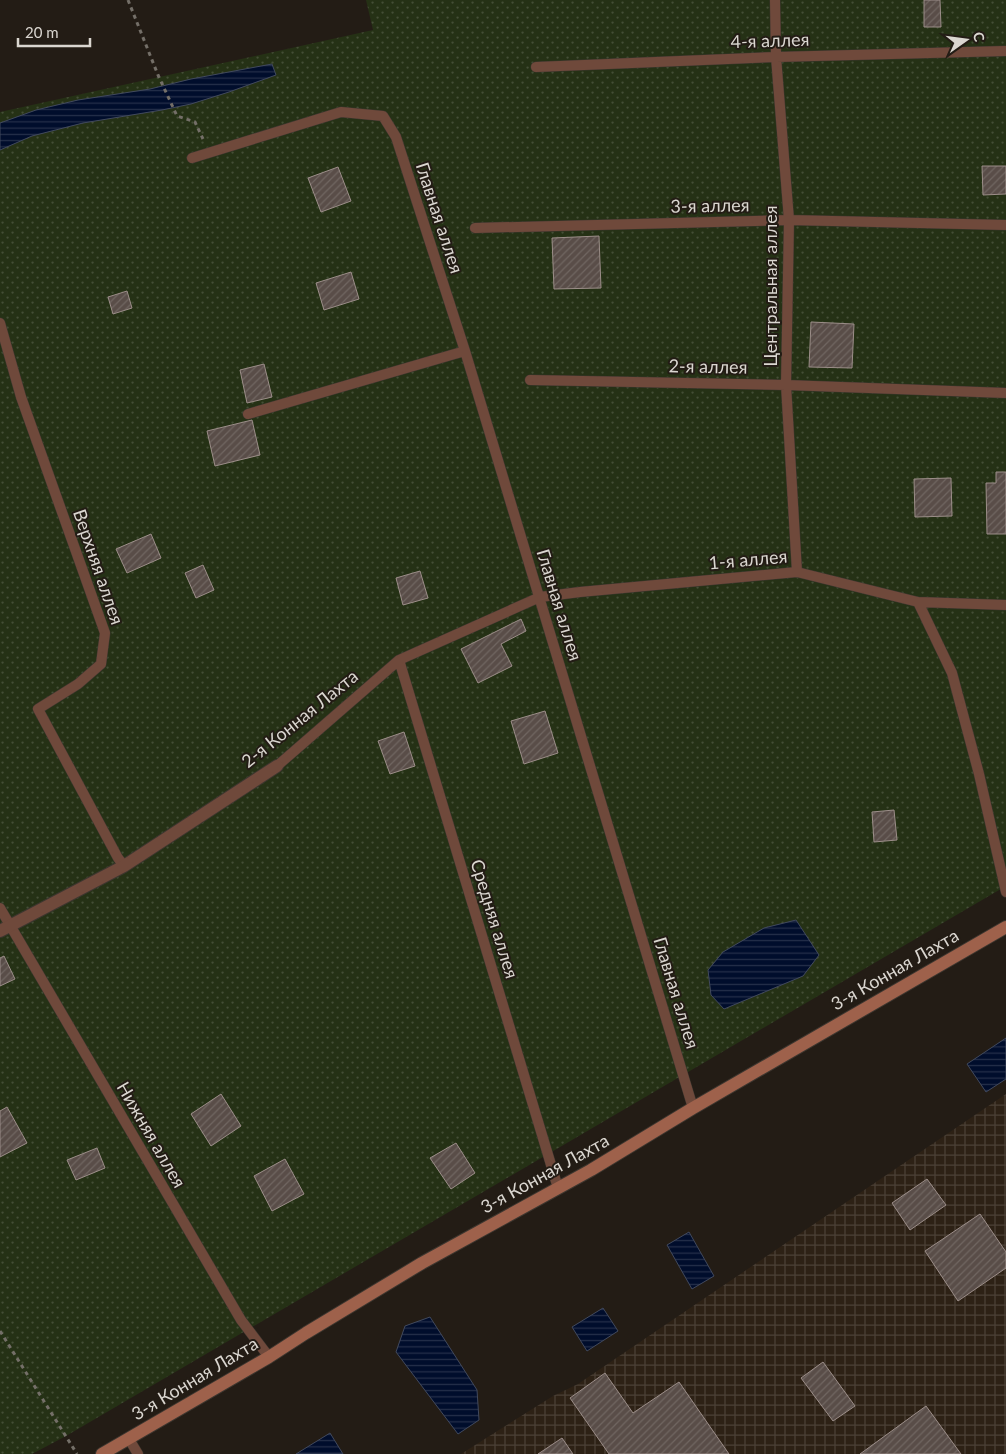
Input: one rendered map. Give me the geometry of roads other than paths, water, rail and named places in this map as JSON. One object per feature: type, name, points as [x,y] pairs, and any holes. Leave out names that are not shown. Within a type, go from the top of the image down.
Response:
[{"type":"main road","name":"3-я Конная Лахта","points":[[102,1454],[269,1357],[306,1332],[413,1268],[591,1170],[693,1108],[1006,927]]},
{"type":"street","name":"2-я Конная Лахта","points":[[5,929],[124,866],[276,766]]},
{"type":"lane","name":"Центральная аллея","points":[[774,0],[776,56],[789,220],[786,385],[797,572]]},
{"type":"lane","name":"4-я аллея","points":[[536,67],[776,56],[1006,51]]},
{"type":"lane","name":"Главная аллея","points":[[192,158],[342,112],[383,116],[396,137],[465,351],[693,1108]]},
{"type":"lane","name":"3-я аллея","points":[[475,228],[789,220],[1006,225]]},
{"type":"lane","name":"Верхняя аллея","points":[[0,323],[21,396],[105,632],[101,664],[78,684],[38,708],[124,866]]},
{"type":"lane","points":[[248,414],[465,351]]},
{"type":"lane","name":"2-я аллея","points":[[530,380],[786,385],[1006,393]]},
{"type":"lane","name":"1-я аллея","points":[[580,592],[797,572],[918,602],[1006,605]]},
{"type":"lane","name":"2-я Конная Лахта","points":[[276,766],[399,660],[540,597],[580,592]]},
{"type":"lane","points":[[918,602],[952,673],[972,745],[1006,892]]},
{"type":"lane","name":"Средняя аллея","points":[[399,660],[558,1188]]},
{"type":"lane","name":"Нижняя аллея","points":[[0,908],[5,929],[241,1320],[269,1357]]},
{"type":"lane","points":[[129,1439],[138,1454]]},
{"type":"water","points":[[272,64],[276,75],[229,92],[191,104],[83,123],[32,136],[0,150],[0,123],[36,110],[78,100],[150,89],[191,79]]},
{"type":"water","points":[[796,920],[819,955],[803,976],[724,1009],[711,995],[708,970],[723,952],[764,928]]},
{"type":"water","points":[[1006,1038],[1006,1079],[986,1092],[967,1064]]},
{"type":"water","points":[[689,1232],[714,1276],[692,1289],[667,1245]]},
{"type":"water","points":[[603,1308],[618,1331],[587,1351],[572,1327]]},
{"type":"water","points":[[430,1317],[477,1390],[479,1420],[458,1434],[396,1352],[405,1326]]},
{"type":"water","points":[[330,1433],[343,1454],[296,1454]]}]
